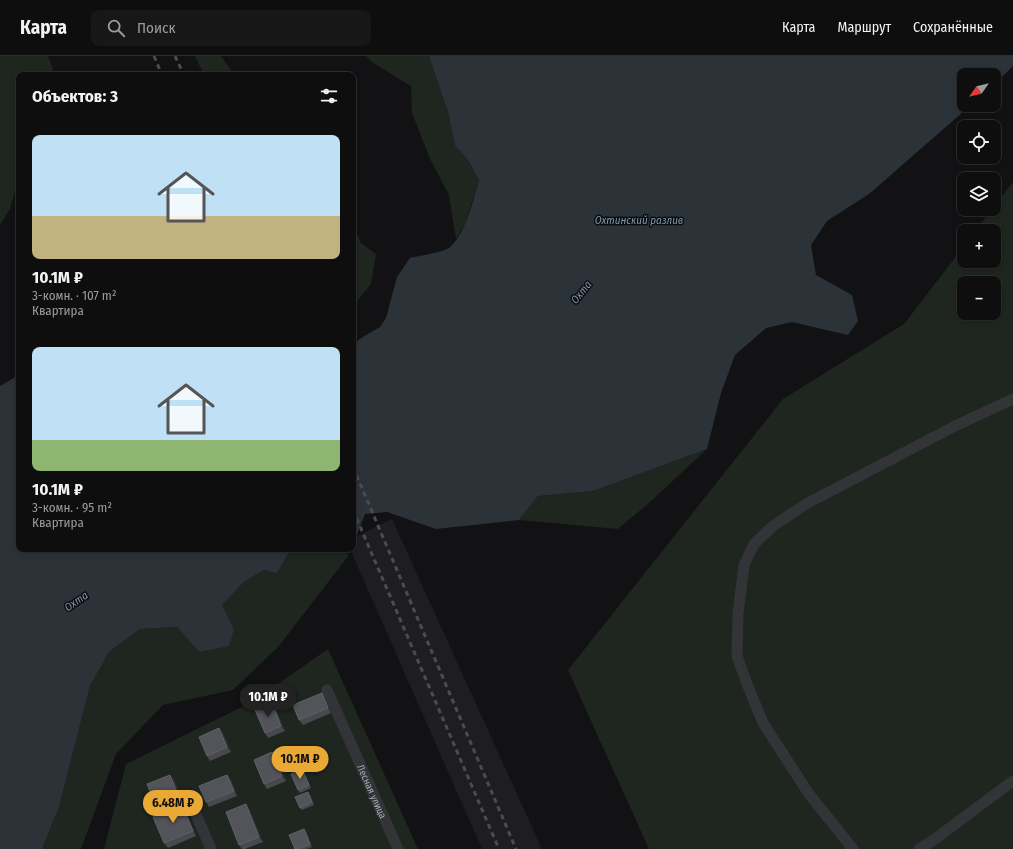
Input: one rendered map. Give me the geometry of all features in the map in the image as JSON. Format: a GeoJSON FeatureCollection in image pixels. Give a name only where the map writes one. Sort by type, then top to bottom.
{"type":"FeatureCollection","features":[{"type":"Feature","properties":{"kind":"lane"},"geometry":{"type":"LineString","coordinates":[[853,849],[809,794],[762,723],[737,656],[738,613],[744,565],[754,544],[773,526],[806,504],[954,426],[1013,399]]}},
{"type":"Feature","properties":{"kind":"lane","name":"Лесная улица"},"geometry":{"type":"LineString","coordinates":[[327,690],[398,849]]}},
{"type":"Feature","properties":{"kind":"lane"},"geometry":{"type":"LineString","coordinates":[[919,849],[935,839],[1013,781]]}},
{"type":"Feature","properties":{"kind":"lane"},"geometry":{"type":"LineString","coordinates":[[191,803],[211,849]]}},
{"type":"Feature","properties":{"kind":"shaded area"},"geometry":{"type":"Polygon","coordinates":[[[0,56],[48,56],[54,72],[16,72],[16,188],[10,209],[0,225],[0,56]]]}},
{"type":"Feature","properties":{"kind":"shaded area"},"geometry":{"type":"Polygon","coordinates":[[[195,56],[221,56],[232,72],[203,72],[195,56]]]}},
{"type":"Feature","properties":{"kind":"shaded area"},"geometry":{"type":"Polygon","coordinates":[[[366,56],[429,56],[448,112],[455,146],[468,160],[479,180],[465,224],[456,239],[449,195],[430,159],[412,113],[411,86],[373,63],[366,56]]]}},
{"type":"Feature","properties":{"kind":"shaded area"},"geometry":{"type":"Polygon","coordinates":[[[1013,182],[1013,849],[649,849],[568,670],[783,399],[904,324],[957,255],[957,268],[1001,268],[1001,224],[980,224],[987,216],[1001,216],[1001,198],[1013,182]]]}},
{"type":"Feature","properties":{"kind":"shaded area"},"geometry":{"type":"Polygon","coordinates":[[[356,230],[361,243],[376,254],[371,284],[356,302],[356,230]]]}},
{"type":"Feature","properties":{"kind":"shaded area"},"geometry":{"type":"Polygon","coordinates":[[[707,449],[649,503],[618,529],[519,520],[538,496],[593,491],[707,449]]]}},
{"type":"Feature","properties":{"kind":"shaded area"},"geometry":{"type":"Polygon","coordinates":[[[392,519],[542,849],[482,849],[351,552],[356,552],[356,537],[392,519]]]}},
{"type":"Feature","properties":{"kind":"shaded area"},"geometry":{"type":"Polygon","coordinates":[[[289,552],[344,552],[349,555],[279,646],[233,690],[163,705],[116,754],[81,849],[42,849],[59,807],[90,686],[109,652],[140,629],[177,627],[199,652],[234,629],[222,605],[245,581],[264,570],[277,572],[289,552]]]}},
{"type":"Feature","properties":{"kind":"shaded area"},"geometry":{"type":"Polygon","coordinates":[[[328,649],[418,849],[104,849],[126,764],[252,702],[328,649]]]}},
{"type":"Feature","properties":{"kind":"water","name":"Охтинский разлив"},"geometry":{"type":"Polygon","coordinates":[[[429,56],[1013,56],[1013,66],[1001,78],[1001,68],[957,68],[957,112],[963,112],[869,194],[827,221],[811,245],[816,275],[852,295],[858,321],[848,335],[792,322],[766,328],[735,355],[721,393],[707,449],[593,491],[538,496],[519,520],[436,529],[387,512],[365,514],[356,537],[356,346],[358,340],[380,327],[386,318],[397,277],[410,258],[449,248],[455,242],[464,226],[479,180],[468,160],[455,146],[448,112],[429,56]]]}},
{"type":"Feature","properties":{"kind":"water","name":"Охта"},"geometry":{"type":"Polygon","coordinates":[[[16,377],[16,552],[289,552],[277,573],[264,570],[245,581],[222,605],[234,629],[229,646],[199,652],[177,627],[140,629],[109,652],[90,686],[59,807],[42,849],[0,849],[0,386],[16,377]]]}},
{"type":"Feature","properties":{"kind":"building"},"geometry":{"type":"Polygon","coordinates":[[[322,693],[328,708],[299,720],[293,705],[322,693]]]}},
{"type":"Feature","properties":{"kind":"building"},"geometry":{"type":"Polygon","coordinates":[[[272,703],[281,726],[265,733],[255,710],[272,703]]]}},
{"type":"Feature","properties":{"kind":"building"},"geometry":{"type":"Polygon","coordinates":[[[219,728],[227,747],[207,756],[199,737],[219,728]]]}},
{"type":"Feature","properties":{"kind":"building"},"geometry":{"type":"Polygon","coordinates":[[[272,752],[282,776],[264,784],[254,760],[272,752]]]}},
{"type":"Feature","properties":{"kind":"building"},"geometry":{"type":"Polygon","coordinates":[[[302,769],[309,785],[298,790],[291,774],[302,769]]]}},
{"type":"Feature","properties":{"kind":"building"},"geometry":{"type":"Polygon","coordinates":[[[170,775],[178,795],[155,804],[147,784],[170,775]]]}},
{"type":"Feature","properties":{"kind":"building"},"geometry":{"type":"Polygon","coordinates":[[[227,775],[234,791],[206,802],[199,786],[227,775]]]}},
{"type":"Feature","properties":{"kind":"building"},"geometry":{"type":"Polygon","coordinates":[[[308,792],[312,802],[300,808],[295,797],[308,792]]]}},
{"type":"Feature","properties":{"kind":"building"},"geometry":{"type":"Polygon","coordinates":[[[246,804],[259,837],[239,845],[226,812],[246,804]]]}},
{"type":"Feature","properties":{"kind":"building"},"geometry":{"type":"Polygon","coordinates":[[[182,805],[193,831],[164,843],[153,817],[182,805]]]}},
{"type":"Feature","properties":{"kind":"building"},"geometry":{"type":"Polygon","coordinates":[[[304,829],[310,844],[295,849],[289,835],[304,829]]]}},
{"type":"Feature","properties":{"kind":"railway"},"geometry":{"type":"LineString","coordinates":[[154,56],[161,72]]}},
{"type":"Feature","properties":{"kind":"railway"},"geometry":{"type":"LineString","coordinates":[[175,56],[183,72]]}},
{"type":"Feature","properties":{"kind":"railway"},"geometry":{"type":"LineString","coordinates":[[356,474],[516,849]]}},
{"type":"Feature","properties":{"kind":"railway"},"geometry":{"type":"LineString","coordinates":[[356,517],[499,849]]}}]}
